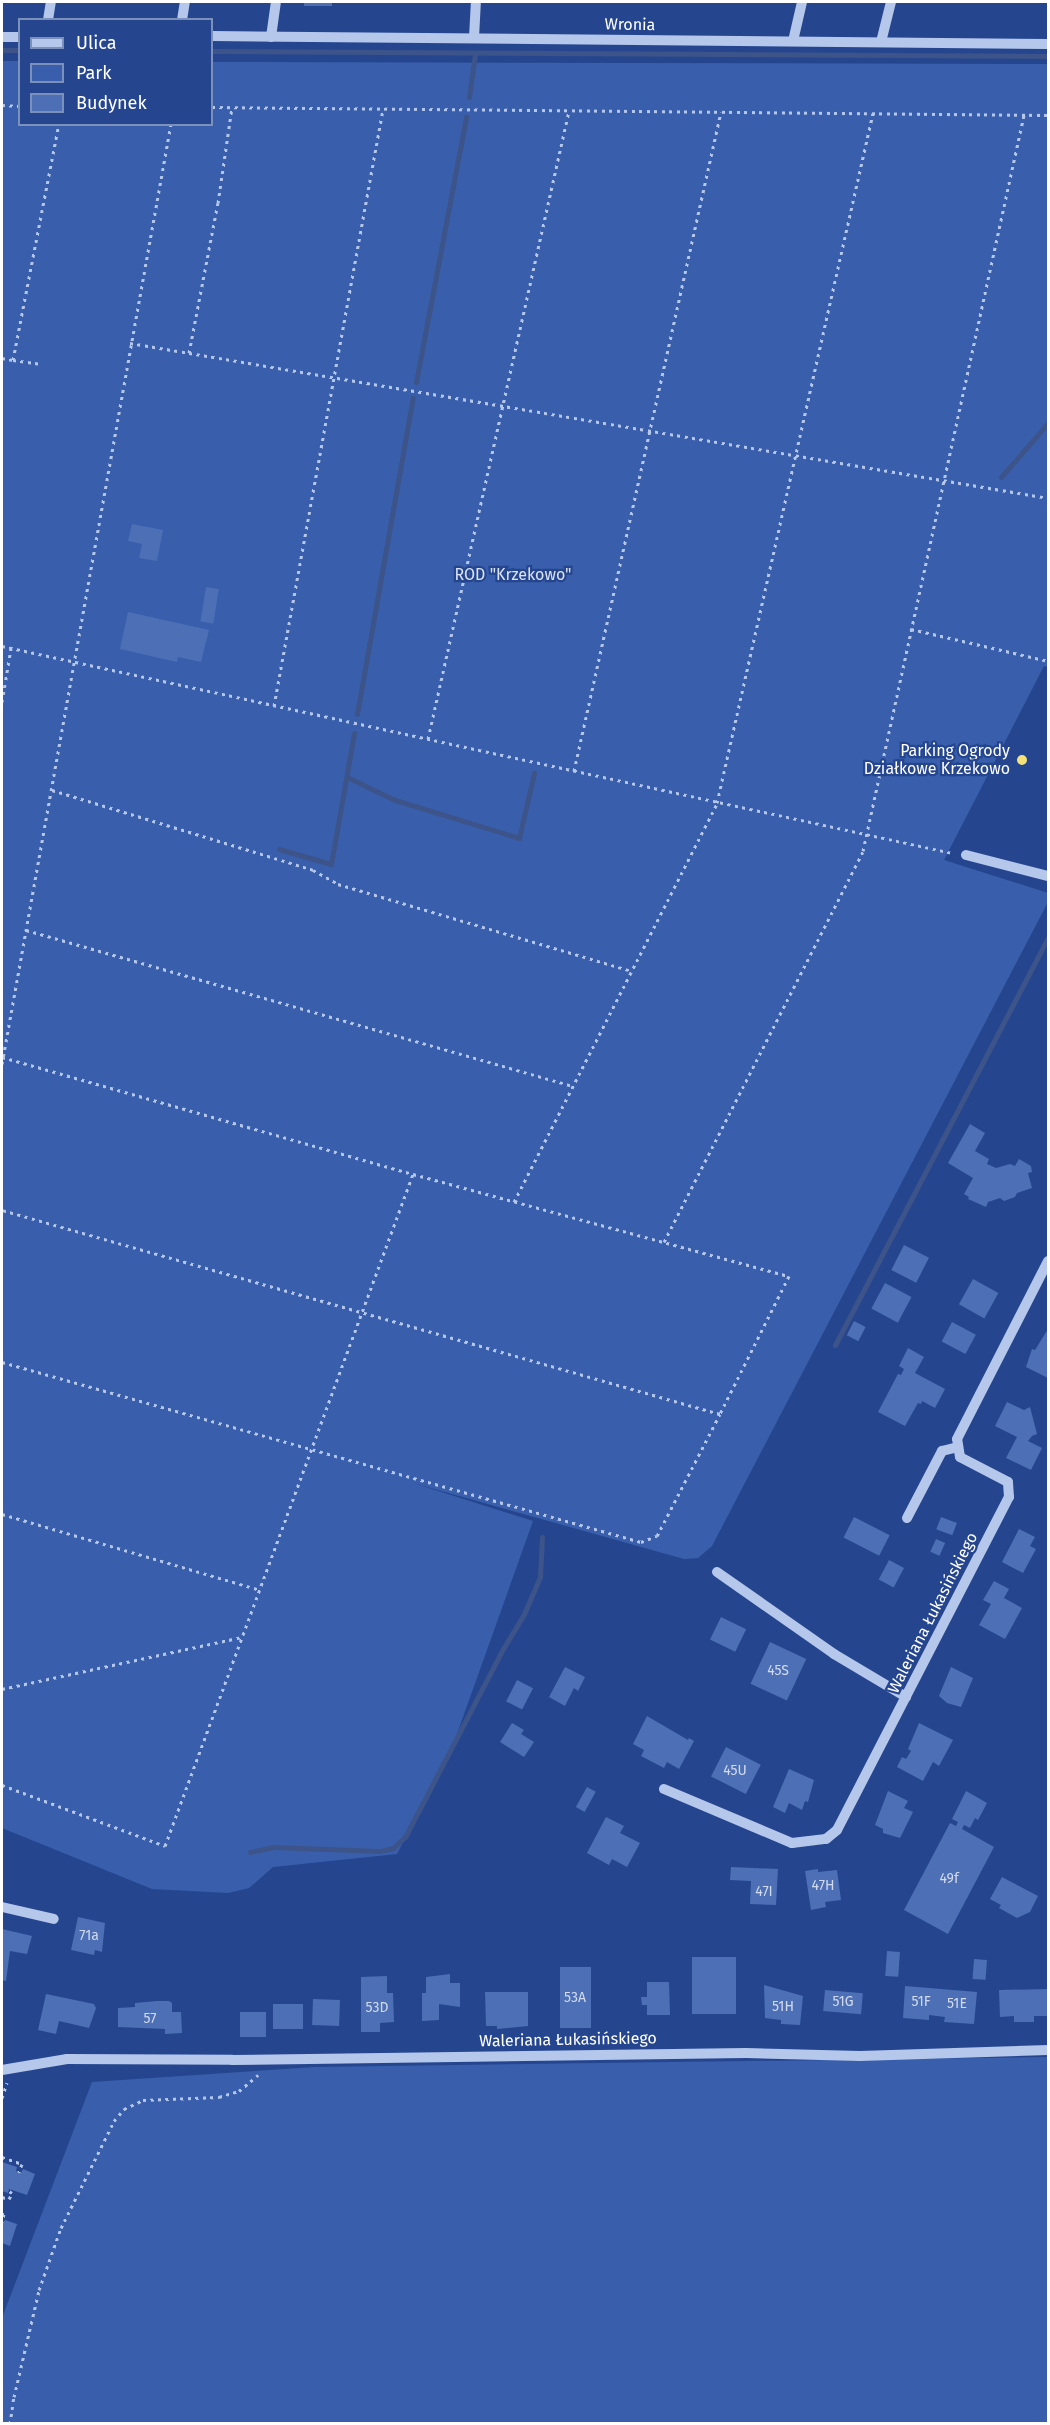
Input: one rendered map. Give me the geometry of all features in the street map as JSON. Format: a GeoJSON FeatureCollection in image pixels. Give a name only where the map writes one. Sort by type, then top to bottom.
{"type":"FeatureCollection","features":[{"type":"Feature","properties":{"kind":"street"},"geometry":{"type":"LineString","coordinates":[[48,18],[51,2]]}},
{"type":"Feature","properties":{"kind":"street"},"geometry":{"type":"LineString","coordinates":[[182,18],[185,2]]}},
{"type":"Feature","properties":{"kind":"street"},"geometry":{"type":"LineString","coordinates":[[271,37],[276,2]]}},
{"type":"Feature","properties":{"kind":"street"},"geometry":{"type":"LineString","coordinates":[[474,38],[476,2]]}},
{"type":"Feature","properties":{"kind":"street"},"geometry":{"type":"LineString","coordinates":[[793,41],[802,2]]}},
{"type":"Feature","properties":{"kind":"street"},"geometry":{"type":"LineString","coordinates":[[881,42],[891,2]]}},
{"type":"Feature","properties":{"kind":"street","name":"Wronia"},"geometry":{"type":"LineString","coordinates":[[213,36],[881,42],[1048,40]]}},
{"type":"Feature","properties":{"kind":"street"},"geometry":{"type":"LineString","coordinates":[[2,37],[18,37]]}},
{"type":"Feature","properties":{"kind":"street"},"geometry":{"type":"LineString","coordinates":[[966,855],[1048,876]]}},
{"type":"Feature","properties":{"kind":"street"},"geometry":{"type":"LineString","coordinates":[[907,1518],[942,1451],[958,1447],[957,1439],[1048,1261]]}},
{"type":"Feature","properties":{"kind":"street","name":"Waleriana Łukasińskiego"},"geometry":{"type":"LineString","coordinates":[[664,1789],[792,1843],[826,1839],[837,1830],[1009,1497],[1008,1482],[960,1457],[958,1447]]}},
{"type":"Feature","properties":{"kind":"street"},"geometry":{"type":"LineString","coordinates":[[717,1572],[834,1654],[906,1697]]}},
{"type":"Feature","properties":{"kind":"street"},"geometry":{"type":"LineString","coordinates":[[2,1907],[54,1918]]}},
{"type":"Feature","properties":{"kind":"street","name":"Waleriana Łukasińskiego"},"geometry":{"type":"LineString","coordinates":[[2,2070],[67,2059],[746,2053],[860,2056],[1048,2050]]}},
{"type":"Feature","properties":{"kind":"path"},"geometry":{"type":"LineString","coordinates":[[2,105],[18,106]]}},
{"type":"Feature","properties":{"kind":"path"},"geometry":{"type":"LineString","coordinates":[[213,107],[1048,115]]}},
{"type":"Feature","properties":{"kind":"path"},"geometry":{"type":"LineString","coordinates":[[189,353],[218,203],[232,107]]}},
{"type":"Feature","properties":{"kind":"path"},"geometry":{"type":"LineString","coordinates":[[274,706],[383,109]]}},
{"type":"Feature","properties":{"kind":"path"},"geometry":{"type":"LineString","coordinates":[[428,739],[569,111]]}},
{"type":"Feature","properties":{"kind":"path"},"geometry":{"type":"LineString","coordinates":[[574,771],[720,112]]}},
{"type":"Feature","properties":{"kind":"path"},"geometry":{"type":"LineString","coordinates":[[514,1202],[717,803],[873,113]]}},
{"type":"Feature","properties":{"kind":"path"},"geometry":{"type":"LineString","coordinates":[[664,1243],[863,851],[1024,115]]}},
{"type":"Feature","properties":{"kind":"path"},"geometry":{"type":"LineString","coordinates":[[14,360],[59,126]]}},
{"type":"Feature","properties":{"kind":"path"},"geometry":{"type":"LineString","coordinates":[[2,1064],[171,126]]}},
{"type":"Feature","properties":{"kind":"path"},"geometry":{"type":"LineString","coordinates":[[130,343],[1048,498]]}},
{"type":"Feature","properties":{"kind":"path"},"geometry":{"type":"LineString","coordinates":[[2,358],[42,364]]}},
{"type":"Feature","properties":{"kind":"path"},"geometry":{"type":"LineString","coordinates":[[911,629],[1048,661]]}},
{"type":"Feature","properties":{"kind":"path"},"geometry":{"type":"LineString","coordinates":[[2,646],[866,836],[966,855]]}},
{"type":"Feature","properties":{"kind":"path"},"geometry":{"type":"LineString","coordinates":[[2,702],[11,648]]}},
{"type":"Feature","properties":{"kind":"path"},"geometry":{"type":"LineString","coordinates":[[52,790],[313,870],[338,884],[631,971]]}},
{"type":"Feature","properties":{"kind":"path"},"geometry":{"type":"LineString","coordinates":[[26,930],[573,1086]]}},
{"type":"Feature","properties":{"kind":"path"},"geometry":{"type":"LineString","coordinates":[[2,1057],[413,1174],[789,1276],[657,1536],[641,1542],[2,1362]]}},
{"type":"Feature","properties":{"kind":"path"},"geometry":{"type":"LineString","coordinates":[[2,1785],[165,1846],[413,1174]]}},
{"type":"Feature","properties":{"kind":"path"},"geometry":{"type":"LineString","coordinates":[[2,1210],[720,1414]]}},
{"type":"Feature","properties":{"kind":"path"},"geometry":{"type":"LineString","coordinates":[[2,1514],[260,1590]]}},
{"type":"Feature","properties":{"kind":"path"},"geometry":{"type":"LineString","coordinates":[[2,1689],[243,1637]]}},
{"type":"Feature","properties":{"kind":"path"},"geometry":{"type":"LineString","coordinates":[[10,2424],[14,2397],[39,2290],[62,2228],[114,2121],[124,2109],[143,2100],[199,2099],[219,2097],[239,2091],[255,2080],[264,2059]]}},
{"type":"Feature","properties":{"kind":"path"},"geometry":{"type":"LineString","coordinates":[[2,2157],[22,2164],[19,2172]]}},
{"type":"Feature","properties":{"kind":"path"},"geometry":{"type":"LineString","coordinates":[[2,2197],[9,2199],[12,2193],[9,2191]]}},
{"type":"Feature","properties":{"kind":"path"},"geometry":{"type":"LineString","coordinates":[[2,2214],[4,2214],[2,2222]]}},
{"type":"Feature","properties":{"kind":"green space","name":"ROD \"Krzekowo\""},"geometry":{"type":"Polygon","coordinates":[[[2,61],[18,61],[18,126],[213,126],[213,62],[1048,64],[1048,667],[1044,666],[944,860],[1048,893],[1048,902],[712,1546],[698,1558],[684,1559],[413,1483],[533,1521],[453,1745],[397,1854],[273,1867],[249,1888],[228,1893],[152,1889],[2,1828],[2,61]]]}},
{"type":"Feature","properties":{"kind":"green space"},"geometry":{"type":"Polygon","coordinates":[[[1048,2057],[1048,2423],[2,2423],[2,2318],[92,2082],[315,2067],[1048,2057]]]}},
{"type":"Feature","properties":{"kind":"building"},"geometry":{"type":"Polygon","coordinates":[[[304,2],[332,2],[332,6],[304,6],[304,2]]]}},
{"type":"Feature","properties":{"kind":"building"},"geometry":{"type":"Polygon","coordinates":[[[132,524],[163,530],[157,561],[139,558],[142,544],[128,541],[132,524]]]}},
{"type":"Feature","properties":{"kind":"building"},"geometry":{"type":"Polygon","coordinates":[[[206,587],[219,589],[213,624],[201,622],[206,587]]]}},
{"type":"Feature","properties":{"kind":"building"},"geometry":{"type":"Polygon","coordinates":[[[128,612],[209,630],[201,662],[178,657],[177,662],[120,649],[128,612]]]}},
{"type":"Feature","properties":{"kind":"building"},"geometry":{"type":"Polygon","coordinates":[[[970,1124],[985,1133],[975,1151],[989,1159],[987,1164],[996,1168],[1010,1164],[1015,1166],[1019,1159],[1031,1166],[1032,1172],[1028,1173],[1032,1188],[1004,1201],[1000,1198],[988,1202],[986,1207],[968,1199],[969,1197],[964,1194],[973,1178],[948,1163],[970,1124]]]}},
{"type":"Feature","properties":{"kind":"building"},"geometry":{"type":"Polygon","coordinates":[[[904,1245],[929,1258],[916,1283],[891,1270],[904,1245]]]}},
{"type":"Feature","properties":{"kind":"building"},"geometry":{"type":"Polygon","coordinates":[[[973,1279],[998,1293],[984,1318],[959,1304],[973,1279]]]}},
{"type":"Feature","properties":{"kind":"building"},"geometry":{"type":"Polygon","coordinates":[[[885,1283],[911,1297],[898,1323],[871,1309],[885,1283]]]}},
{"type":"Feature","properties":{"kind":"building"},"geometry":{"type":"Polygon","coordinates":[[[854,1321],[866,1327],[858,1341],[847,1335],[854,1321]]]}},
{"type":"Feature","properties":{"kind":"building"},"geometry":{"type":"Polygon","coordinates":[[[952,1322],[976,1335],[966,1354],[942,1341],[952,1322]]]}},
{"type":"Feature","properties":{"kind":"building"},"geometry":{"type":"Polygon","coordinates":[[[1048,1329],[1048,1378],[1026,1367],[1032,1349],[1035,1350],[1048,1329]]]}},
{"type":"Feature","properties":{"kind":"building"},"geometry":{"type":"Polygon","coordinates":[[[908,1348],[924,1357],[915,1373],[945,1389],[935,1408],[922,1401],[921,1404],[918,1403],[905,1426],[878,1412],[898,1374],[901,1375],[904,1369],[899,1366],[908,1348]]]}},
{"type":"Feature","properties":{"kind":"building"},"geometry":{"type":"Polygon","coordinates":[[[1007,1402],[1024,1410],[1030,1407],[1037,1434],[1028,1441],[1042,1448],[1031,1470],[1006,1458],[1017,1437],[995,1426],[1007,1402]]]}},
{"type":"Feature","properties":{"kind":"building"},"geometry":{"type":"Polygon","coordinates":[[[854,1517],[890,1535],[879,1556],[844,1537],[854,1517]]]}},
{"type":"Feature","properties":{"kind":"building"},"geometry":{"type":"Polygon","coordinates":[[[941,1517],[957,1523],[952,1535],[936,1529],[941,1517]]]}},
{"type":"Feature","properties":{"kind":"building"},"geometry":{"type":"Polygon","coordinates":[[[1019,1529],[1035,1537],[1030,1546],[1036,1549],[1023,1573],[1002,1562],[1019,1529]]]}},
{"type":"Feature","properties":{"kind":"building"},"geometry":{"type":"Polygon","coordinates":[[[936,1539],[945,1543],[939,1556],[930,1552],[936,1539]]]}},
{"type":"Feature","properties":{"kind":"building"},"geometry":{"type":"Polygon","coordinates":[[[889,1560],[904,1568],[894,1587],[879,1579],[889,1560]]]}},
{"type":"Feature","properties":{"kind":"building"},"geometry":{"type":"Polygon","coordinates":[[[994,1581],[1009,1589],[1004,1598],[1022,1608],[1005,1639],[979,1625],[991,1604],[983,1600],[994,1581]]]}},
{"type":"Feature","properties":{"kind":"building"},"geometry":{"type":"Polygon","coordinates":[[[721,1617],[746,1629],[735,1652],[710,1639],[721,1617]]]}},
{"type":"Feature","properties":{"kind":"building"},"geometry":{"type":"Polygon","coordinates":[[[770,1642],[806,1659],[787,1701],[751,1684],[770,1642]]]}},
{"type":"Feature","properties":{"kind":"building"},"geometry":{"type":"Polygon","coordinates":[[[565,1667],[585,1677],[578,1691],[574,1688],[565,1706],[549,1697],[565,1667]]]}},
{"type":"Feature","properties":{"kind":"building"},"geometry":{"type":"Polygon","coordinates":[[[951,1667],[973,1678],[961,1707],[947,1703],[939,1696],[951,1667]]]}},
{"type":"Feature","properties":{"kind":"building"},"geometry":{"type":"Polygon","coordinates":[[[517,1680],[533,1688],[522,1710],[506,1701],[517,1680]]]}},
{"type":"Feature","properties":{"kind":"building"},"geometry":{"type":"Polygon","coordinates":[[[647,1716],[688,1740],[689,1738],[694,1741],[679,1769],[667,1762],[664,1768],[641,1756],[644,1750],[633,1744],[647,1716]]]}},
{"type":"Feature","properties":{"kind":"building"},"geometry":{"type":"Polygon","coordinates":[[[512,1723],[524,1730],[521,1734],[534,1742],[524,1757],[500,1742],[512,1723]]]}},
{"type":"Feature","properties":{"kind":"building"},"geometry":{"type":"Polygon","coordinates":[[[919,1723],[953,1740],[939,1766],[933,1762],[923,1781],[897,1767],[902,1757],[906,1759],[911,1751],[908,1749],[919,1723]]]}},
{"type":"Feature","properties":{"kind":"building"},"geometry":{"type":"Polygon","coordinates":[[[726,1747],[761,1765],[746,1794],[711,1776],[726,1747]]]}},
{"type":"Feature","properties":{"kind":"building"},"geometry":{"type":"Polygon","coordinates":[[[789,1769],[814,1780],[808,1802],[805,1801],[802,1810],[789,1803],[785,1813],[773,1807],[789,1769]]]}},
{"type":"Feature","properties":{"kind":"building"},"geometry":{"type":"Polygon","coordinates":[[[587,1787],[596,1792],[585,1812],[576,1807],[587,1787]]]}},
{"type":"Feature","properties":{"kind":"building"},"geometry":{"type":"Polygon","coordinates":[[[888,1791],[908,1801],[904,1808],[913,1812],[900,1838],[883,1833],[883,1829],[875,1825],[888,1791]]]}},
{"type":"Feature","properties":{"kind":"building"},"geometry":{"type":"Polygon","coordinates":[[[966,1791],[987,1803],[978,1820],[975,1818],[970,1828],[964,1825],[962,1829],[994,1847],[948,1934],[904,1910],[950,1823],[956,1826],[958,1822],[952,1819],[966,1791]]]}},
{"type":"Feature","properties":{"kind":"building"},"geometry":{"type":"Polygon","coordinates":[[[606,1817],[624,1826],[620,1833],[640,1843],[627,1867],[612,1859],[609,1865],[587,1853],[606,1817]]]}},
{"type":"Feature","properties":{"kind":"building"},"geometry":{"type":"Polygon","coordinates":[[[731,1867],[778,1869],[776,1905],[750,1904],[751,1881],[730,1880],[731,1867]]]}},
{"type":"Feature","properties":{"kind":"building"},"geometry":{"type":"Polygon","coordinates":[[[818,1869],[818,1872],[837,1870],[841,1900],[825,1902],[826,1907],[811,1910],[805,1871],[818,1869]]]}},
{"type":"Feature","properties":{"kind":"building"},"geometry":{"type":"Polygon","coordinates":[[[1002,1877],[1038,1896],[1030,1912],[1017,1918],[999,1908],[1001,1905],[990,1899],[1002,1877]]]}},
{"type":"Feature","properties":{"kind":"building"},"geometry":{"type":"Polygon","coordinates":[[[78,1917],[105,1923],[102,1952],[95,1950],[94,1955],[71,1950],[78,1917]]]}},
{"type":"Feature","properties":{"kind":"building"},"geometry":{"type":"Polygon","coordinates":[[[2,1929],[32,1936],[27,1954],[10,1951],[6,1981],[2,1980],[2,1929]]]}},
{"type":"Feature","properties":{"kind":"building"},"geometry":{"type":"Polygon","coordinates":[[[887,1951],[900,1952],[898,1977],[885,1976],[887,1951]]]}},
{"type":"Feature","properties":{"kind":"building"},"geometry":{"type":"Polygon","coordinates":[[[692,1957],[736,1957],[736,2014],[692,2014],[692,1957]]]}},
{"type":"Feature","properties":{"kind":"building"},"geometry":{"type":"Polygon","coordinates":[[[974,1959],[987,1960],[986,1980],[973,1979],[974,1959]]]}},
{"type":"Feature","properties":{"kind":"building"},"geometry":{"type":"Polygon","coordinates":[[[560,1967],[591,1967],[591,2028],[560,2028],[560,1967]]]}},
{"type":"Feature","properties":{"kind":"building"},"geometry":{"type":"Polygon","coordinates":[[[450,1974],[450,1983],[460,1983],[460,2007],[439,2004],[439,2020],[422,2021],[422,1993],[426,1993],[426,1977],[450,1974]]]}},
{"type":"Feature","properties":{"kind":"building"},"geometry":{"type":"Polygon","coordinates":[[[387,1976],[387,1993],[393,1993],[394,2022],[380,2023],[380,2032],[361,2032],[361,1977],[387,1976]]]}},
{"type":"Feature","properties":{"kind":"building"},"geometry":{"type":"Polygon","coordinates":[[[647,1982],[669,1982],[670,2015],[647,2015],[647,2005],[642,2005],[641,1997],[647,1997],[647,1982]]]}},
{"type":"Feature","properties":{"kind":"building"},"geometry":{"type":"Polygon","coordinates":[[[764,1985],[803,1996],[800,2025],[781,2024],[781,2020],[765,2018],[764,1985]]]}},
{"type":"Feature","properties":{"kind":"building"},"geometry":{"type":"Polygon","coordinates":[[[905,1986],[977,1992],[974,2024],[944,2022],[945,2017],[929,2015],[929,2020],[903,2018],[905,1986]]]}},
{"type":"Feature","properties":{"kind":"building"},"geometry":{"type":"Polygon","coordinates":[[[1048,1989],[1048,2016],[1034,2016],[1034,2022],[1014,2022],[1014,2016],[1000,2017],[999,1990],[1048,1989]]]}},
{"type":"Feature","properties":{"kind":"building"},"geometry":{"type":"Polygon","coordinates":[[[825,1990],[863,1993],[861,2014],[823,2011],[825,1990]]]}},
{"type":"Feature","properties":{"kind":"building"},"geometry":{"type":"Polygon","coordinates":[[[485,1992],[528,1992],[528,2026],[497,2029],[497,2026],[486,2026],[485,1992]]]}},
{"type":"Feature","properties":{"kind":"building"},"geometry":{"type":"Polygon","coordinates":[[[46,1994],[94,2004],[96,2008],[89,2028],[59,2021],[56,2034],[38,2030],[46,1994]]]}},
{"type":"Feature","properties":{"kind":"building"},"geometry":{"type":"Polygon","coordinates":[[[313,1999],[340,2000],[339,2026],[312,2025],[313,1999]]]}},
{"type":"Feature","properties":{"kind":"building"},"geometry":{"type":"Polygon","coordinates":[[[169,2001],[172,2003],[172,2012],[181,2012],[182,2033],[165,2034],[165,2029],[118,2027],[118,2008],[135,2007],[135,2003],[169,2001]]]}},
{"type":"Feature","properties":{"kind":"building"},"geometry":{"type":"Polygon","coordinates":[[[273,2004],[303,2004],[303,2029],[273,2029],[273,2004]]]}},
{"type":"Feature","properties":{"kind":"building"},"geometry":{"type":"Polygon","coordinates":[[[240,2012],[266,2012],[266,2037],[240,2037],[240,2012]]]}},
{"type":"Feature","properties":{"kind":"building"},"geometry":{"type":"Polygon","coordinates":[[[2,2162],[17,2167],[16,2171],[21,2173],[23,2169],[35,2174],[27,2195],[9,2189],[8,2193],[2,2191],[2,2162]]]}},
{"type":"Feature","properties":{"kind":"building"},"geometry":{"type":"Polygon","coordinates":[[[5,2220],[17,2224],[10,2246],[2,2243],[2,2224],[5,2220]]]}},
{"type":"Feature","properties":{"kind":"waterway"},"geometry":{"type":"LineString","coordinates":[[2,50],[18,50]]}},
{"type":"Feature","properties":{"kind":"waterway"},"geometry":{"type":"LineString","coordinates":[[213,51],[1048,56]]}},
{"type":"Feature","properties":{"kind":"waterway"},"geometry":{"type":"LineString","coordinates":[[469,97],[475,54]]}},
{"type":"Feature","properties":{"kind":"waterway"},"geometry":{"type":"LineString","coordinates":[[416,382],[466,117]]}},
{"type":"Feature","properties":{"kind":"waterway"},"geometry":{"type":"LineString","coordinates":[[357,714],[413,398]]}},
{"type":"Feature","properties":{"kind":"waterway"},"geometry":{"type":"LineString","coordinates":[[1001,477],[1048,423]]}},
{"type":"Feature","properties":{"kind":"waterway"},"geometry":{"type":"LineString","coordinates":[[279,849],[331,864],[354,733]]}},
{"type":"Feature","properties":{"kind":"waterway"},"geometry":{"type":"LineString","coordinates":[[347,777],[395,800],[519,838],[534,773]]}},
{"type":"Feature","properties":{"kind":"waterway"},"geometry":{"type":"LineString","coordinates":[[835,1345],[1048,937]]}},
{"type":"Feature","properties":{"kind":"waterway"},"geometry":{"type":"LineString","coordinates":[[250,1852],[273,1847],[380,1851],[393,1848],[405,1837],[503,1649],[524,1614],[540,1577],[542,1537]]}},
{"type":"Feature","properties":{"kind":"place","name":"Parking Ogrody Działkowe Krzekowo"},"geometry":{"type":"Point","coordinates":[1022,760]}}]}
